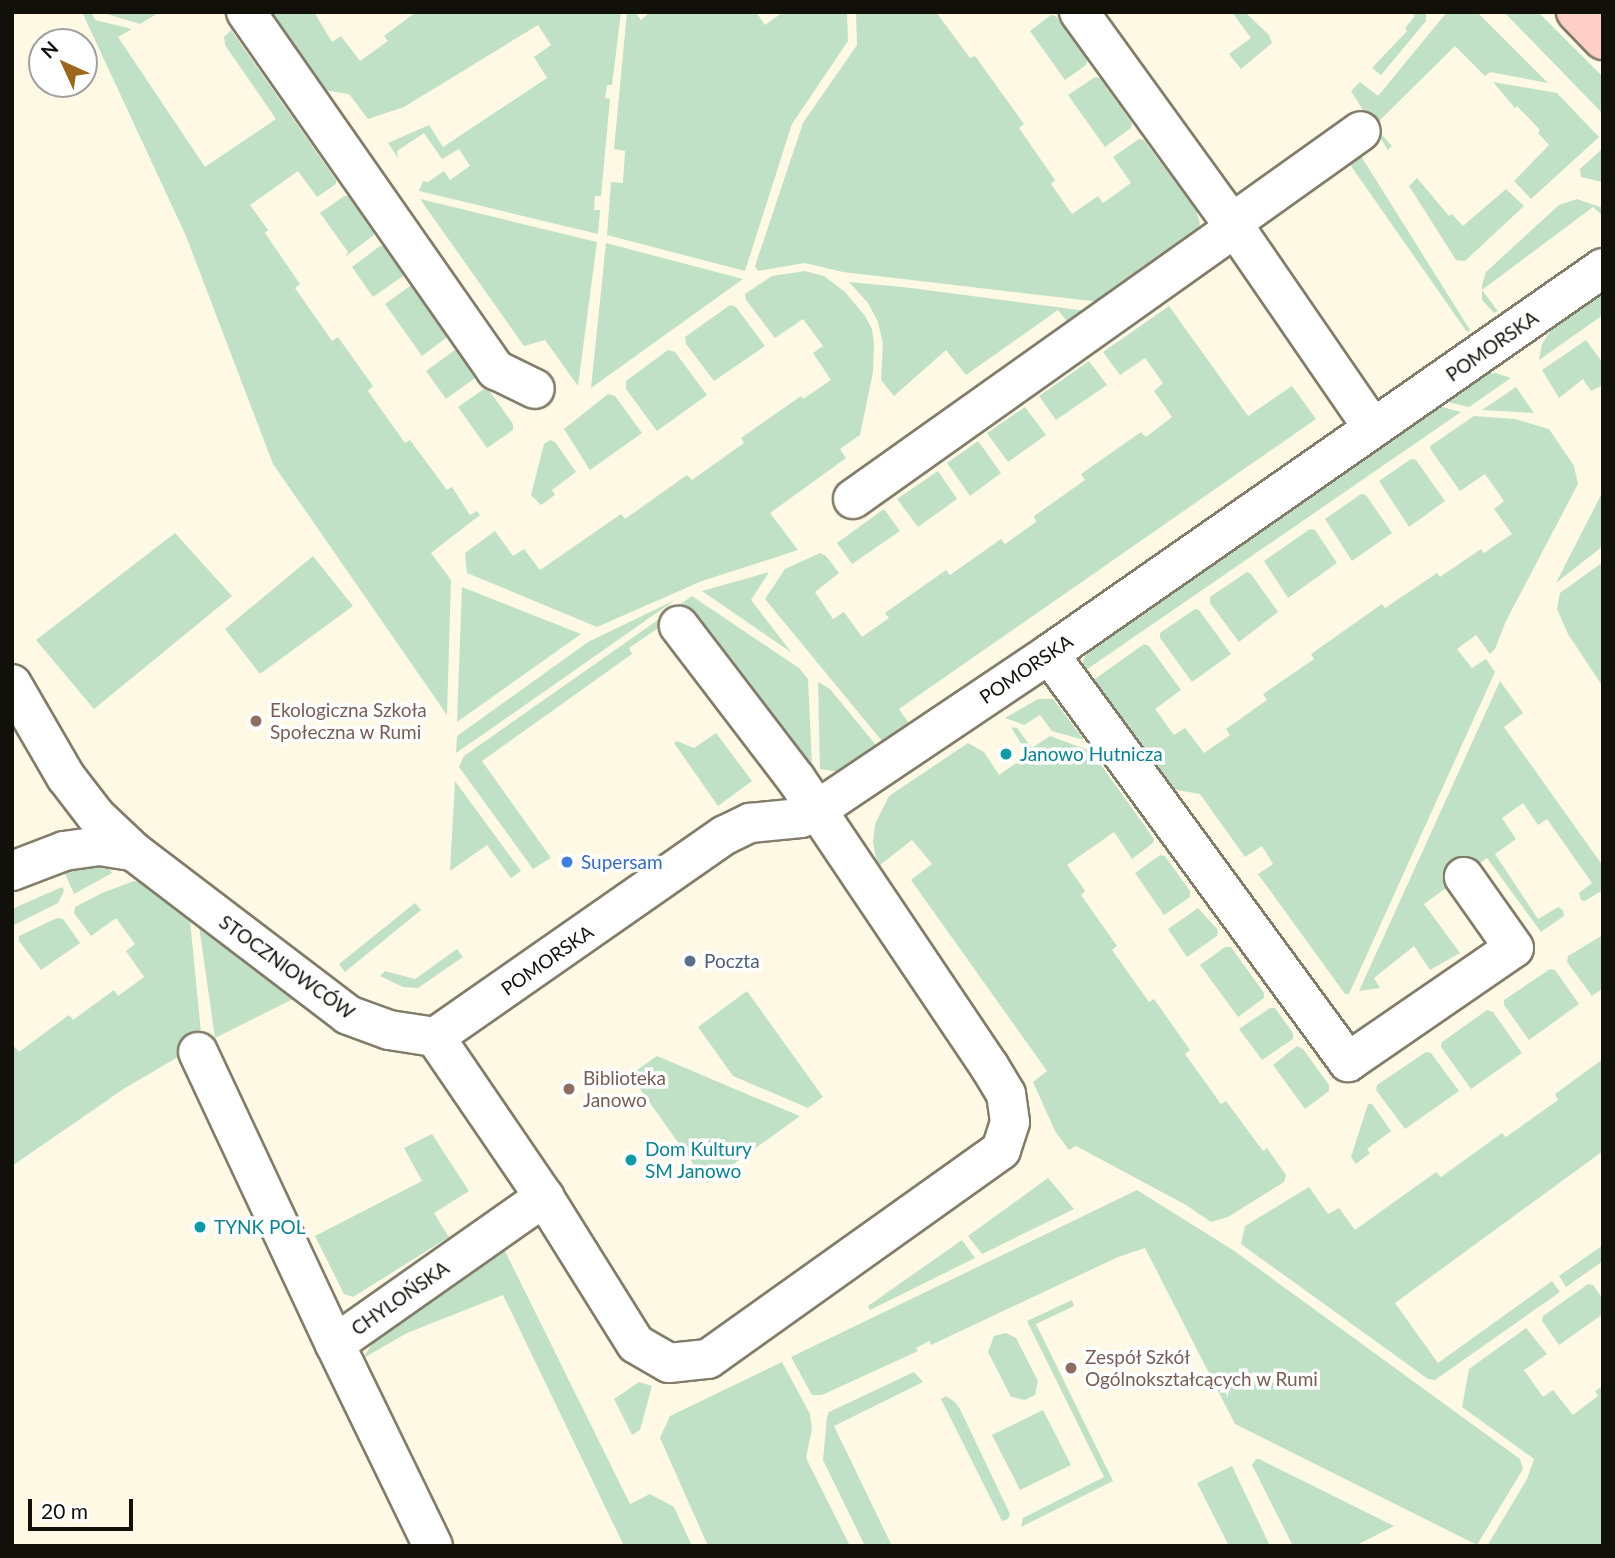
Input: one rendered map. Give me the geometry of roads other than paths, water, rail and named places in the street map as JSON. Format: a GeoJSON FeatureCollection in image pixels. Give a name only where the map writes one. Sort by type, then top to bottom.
{"type":"FeatureCollection","features":[{"type":"Feature","properties":{"kind":"main road"},"geometry":{"type":"LineString","coordinates":[[1576,12],[1603,40]]}},
{"type":"Feature","properties":{"kind":"street"},"geometry":{"type":"LineString","coordinates":[[246,12],[496,370],[535,389]]}},
{"type":"Feature","properties":{"kind":"street"},"geometry":{"type":"LineString","coordinates":[[1079,12],[1234,226],[1373,428]]}},
{"type":"Feature","properties":{"kind":"street"},"geometry":{"type":"LineString","coordinates":[[853,499],[1234,226],[1361,131]]}},
{"type":"Feature","properties":{"kind":"street","name":"POMORSKA"},"geometry":{"type":"LineString","coordinates":[[435,1037],[725,835],[750,823],[801,818],[817,810],[1049,654],[1603,268]]}},
{"type":"Feature","properties":{"kind":"street"},"geometry":{"type":"LineString","coordinates":[[435,1037],[544,1196],[636,1344],[668,1363],[708,1359],[1001,1150],[1010,1122],[1006,1094],[989,1066],[817,810],[679,626]]}},
{"type":"Feature","properties":{"kind":"street"},"geometry":{"type":"LineString","coordinates":[[1049,654],[1349,1062],[1514,948],[1464,877]]}},
{"type":"Feature","properties":{"kind":"street","name":"STOCZNIOWCÓW"},"geometry":{"type":"LineString","coordinates":[[12,684],[66,777],[96,816],[134,851],[348,1015],[389,1030],[435,1037]]}},
{"type":"Feature","properties":{"kind":"street"},"geometry":{"type":"LineString","coordinates":[[12,871],[64,850],[100,846],[134,851]]}},
{"type":"Feature","properties":{"kind":"street"},"geometry":{"type":"LineString","coordinates":[[198,1052],[335,1344]]}},
{"type":"Feature","properties":{"kind":"street","name":"CHYLOŃSKA"},"geometry":{"type":"LineString","coordinates":[[433,1546],[335,1344],[544,1196]]}},
{"type":"Feature","properties":{"kind":"place","name":"Ekologiczna Szkoła Społeczna w Rumi"},"geometry":{"type":"Point","coordinates":[256,721]}},
{"type":"Feature","properties":{"kind":"place","name":"Janowo Hutnicza"},"geometry":{"type":"Point","coordinates":[1006,754]}},
{"type":"Feature","properties":{"kind":"place","name":"Supersam"},"geometry":{"type":"Point","coordinates":[567,862]}},
{"type":"Feature","properties":{"kind":"place","name":"Poczta"},"geometry":{"type":"Point","coordinates":[690,961]}},
{"type":"Feature","properties":{"kind":"place","name":"Biblioteka Janowo"},"geometry":{"type":"Point","coordinates":[569,1089]}},
{"type":"Feature","properties":{"kind":"place","name":"Dom Kultury SM Janowo"},"geometry":{"type":"Point","coordinates":[631,1160]}},
{"type":"Feature","properties":{"kind":"place","name":"TYNK POL"},"geometry":{"type":"Point","coordinates":[200,1227]}},
{"type":"Feature","properties":{"kind":"place","name":"Zespół Szkół Ogólnokształcących w Rumi"},"geometry":{"type":"Point","coordinates":[1071,1368]}}]}
